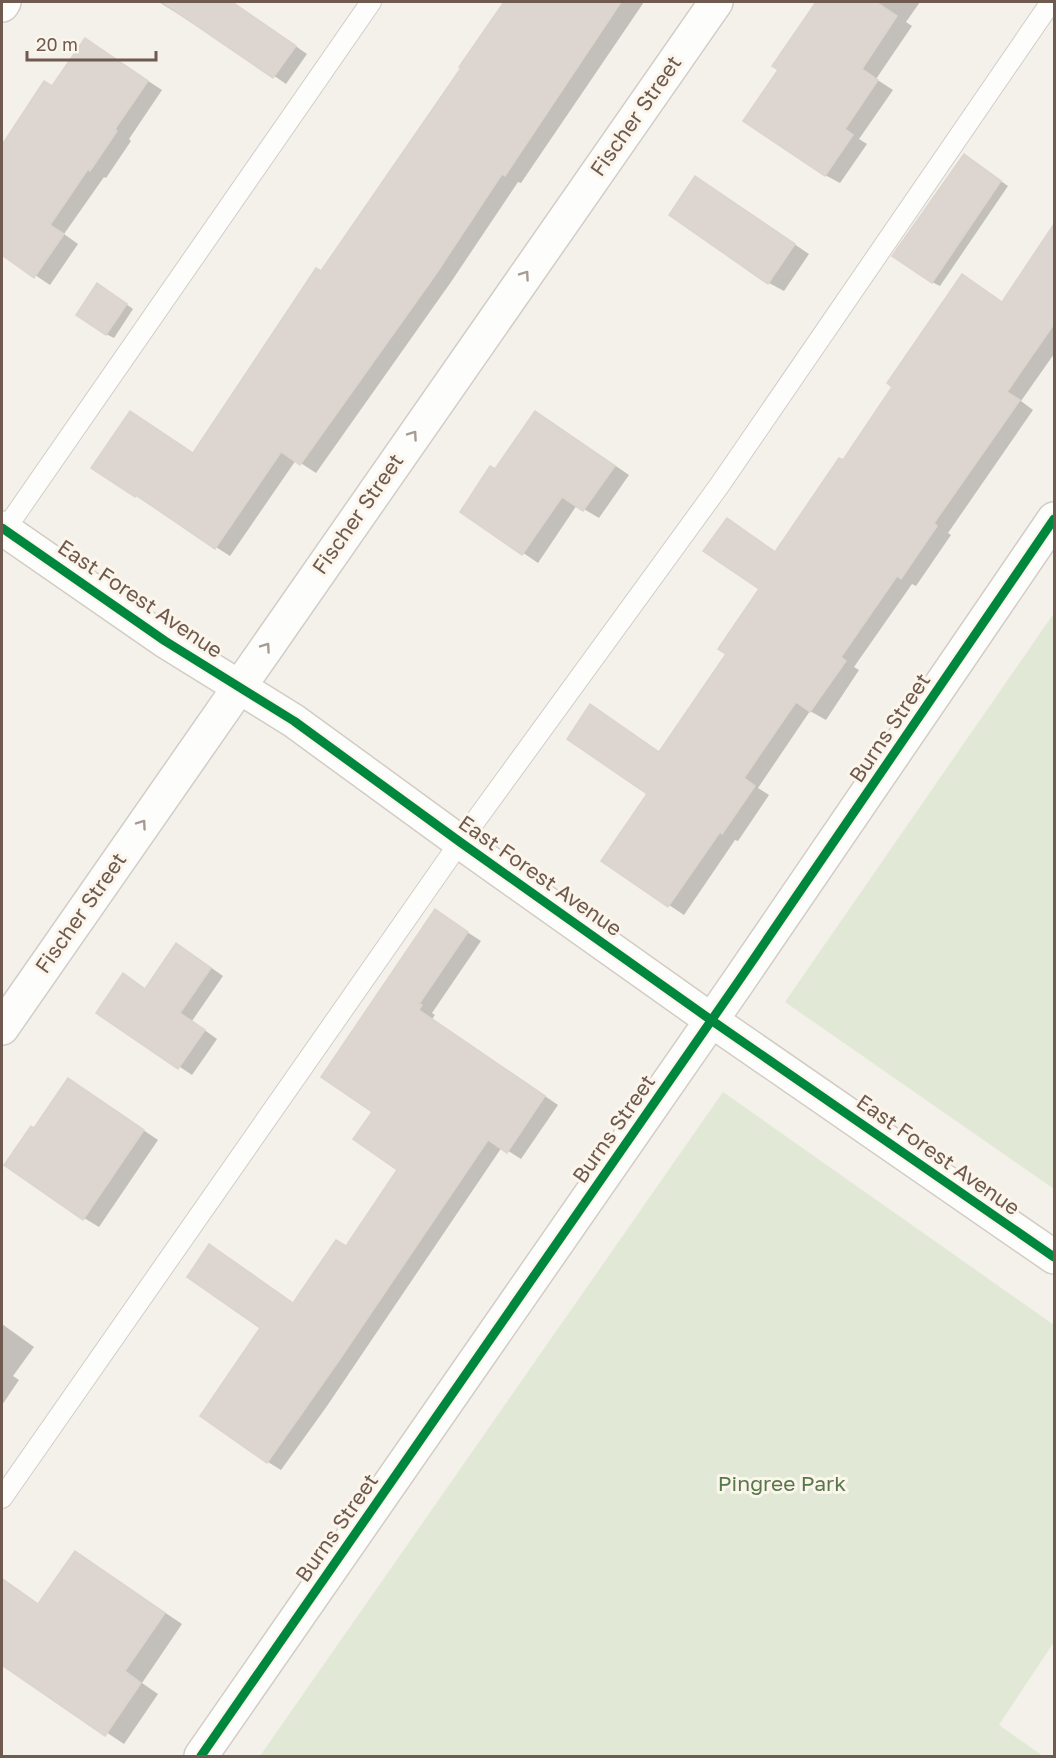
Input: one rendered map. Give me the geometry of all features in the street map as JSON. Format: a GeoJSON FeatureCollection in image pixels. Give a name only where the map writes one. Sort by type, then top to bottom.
{"type":"FeatureCollection","features":[{"type":"Feature","properties":{"kind":"street","name":"Fischer Street"},"geometry":{"type":"LineString","coordinates":[[2,1028],[716,2]]}},
{"type":"Feature","properties":{"kind":"street","name":"Burns Street"},"geometry":{"type":"LineString","coordinates":[[201,1756],[711,1020],[1054,519]]}},
{"type":"Feature","properties":{"kind":"street","name":"East Forest Avenue"},"geometry":{"type":"LineString","coordinates":[[2,530],[165,641],[294,721],[711,1020],[1054,1257]]}},
{"type":"Feature","properties":{"kind":"lane"},"geometry":{"type":"LineString","coordinates":[[2,530],[371,2]]}},
{"type":"Feature","properties":{"kind":"lane"},"geometry":{"type":"LineString","coordinates":[[2,1498],[460,842],[719,486],[1051,2]]}},
{"type":"Feature","properties":{"kind":"green space"},"geometry":{"type":"Polygon","coordinates":[[[1054,613],[1054,1189],[785,1002],[1054,613]]]}},
{"type":"Feature","properties":{"kind":"green space","name":"Pingree Park"},"geometry":{"type":"Polygon","coordinates":[[[723,1092],[1054,1325],[1054,1642],[999,1725],[1043,1756],[260,1756],[723,1092]]]}},
{"type":"Feature","properties":{"kind":"building"},"geometry":{"type":"Polygon","coordinates":[[[162,2],[232,2],[296,46],[273,78],[162,2]]]}},
{"type":"Feature","properties":{"kind":"building"},"geometry":{"type":"Polygon","coordinates":[[[504,2],[621,2],[505,176],[502,174],[436,274],[300,465],[281,452],[215,549],[136,495],[135,497],[91,468],[130,411],[193,453],[316,268],[321,271],[504,2]]]}},
{"type":"Feature","properties":{"kind":"building"},"geometry":{"type":"Polygon","coordinates":[[[816,2],[876,2],[897,16],[862,69],[878,80],[845,129],[853,135],[825,176],[743,121],[778,70],[772,66],[816,2]]]}},
{"type":"Feature","properties":{"kind":"building"},"geometry":{"type":"Polygon","coordinates":[[[85,38],[148,81],[90,171],[88,169],[50,225],[64,234],[34,278],[2,255],[2,145],[44,81],[52,86],[85,38]]]}},
{"type":"Feature","properties":{"kind":"building"},"geometry":{"type":"Polygon","coordinates":[[[964,154],[1001,181],[932,283],[892,256],[964,154]]]}},
{"type":"Feature","properties":{"kind":"building"},"geometry":{"type":"Polygon","coordinates":[[[695,176],[795,244],[768,284],[669,215],[695,176]]]}},
{"type":"Feature","properties":{"kind":"building"},"geometry":{"type":"Polygon","coordinates":[[[1054,224],[1054,324],[1007,392],[1020,400],[934,523],[937,526],[901,579],[897,576],[841,657],[846,661],[810,712],[796,702],[744,778],[755,786],[668,907],[601,861],[647,794],[567,739],[590,704],[659,752],[726,654],[718,649],[759,589],[703,551],[727,518],[775,552],[839,458],[843,460],[892,387],[887,383],[962,274],[1002,302],[1054,224]]]}},
{"type":"Feature","properties":{"kind":"building"},"geometry":{"type":"Polygon","coordinates":[[[97,283],[127,304],[106,335],[76,315],[97,283]]]}},
{"type":"Feature","properties":{"kind":"building"},"geometry":{"type":"Polygon","coordinates":[[[535,411],[615,466],[583,511],[562,497],[522,555],[460,512],[490,466],[495,469],[535,411]]]}},
{"type":"Feature","properties":{"kind":"building"},"geometry":{"type":"Polygon","coordinates":[[[435,909],[468,932],[419,1004],[422,1005],[419,1010],[545,1096],[507,1153],[488,1140],[267,1463],[200,1416],[260,1328],[187,1277],[209,1244],[293,1303],[336,1240],[346,1246],[397,1170],[353,1139],[372,1112],[321,1077],[435,909]]]}},
{"type":"Feature","properties":{"kind":"building"},"geometry":{"type":"Polygon","coordinates":[[[176,943],[211,968],[180,1013],[205,1030],[178,1069],[96,1013],[123,973],[145,989],[176,943]]]}},
{"type":"Feature","properties":{"kind":"building"},"geometry":{"type":"Polygon","coordinates":[[[68,1078],[144,1130],[83,1220],[4,1165],[31,1126],[34,1128],[68,1078]]]}},
{"type":"Feature","properties":{"kind":"building"},"geometry":{"type":"Polygon","coordinates":[[[75,1551],[165,1613],[125,1671],[141,1683],[105,1736],[2,1665],[2,1579],[38,1604],[75,1551]]]}},
{"type":"Feature","properties":{"kind":"cycle path"},"geometry":{"type":"LineString","coordinates":[[201,1756],[738,982],[1054,519]]}},
{"type":"Feature","properties":{"kind":"cycle path"},"geometry":{"type":"LineString","coordinates":[[2,528],[165,641],[294,721],[711,1020],[1054,1257]]}}]}
